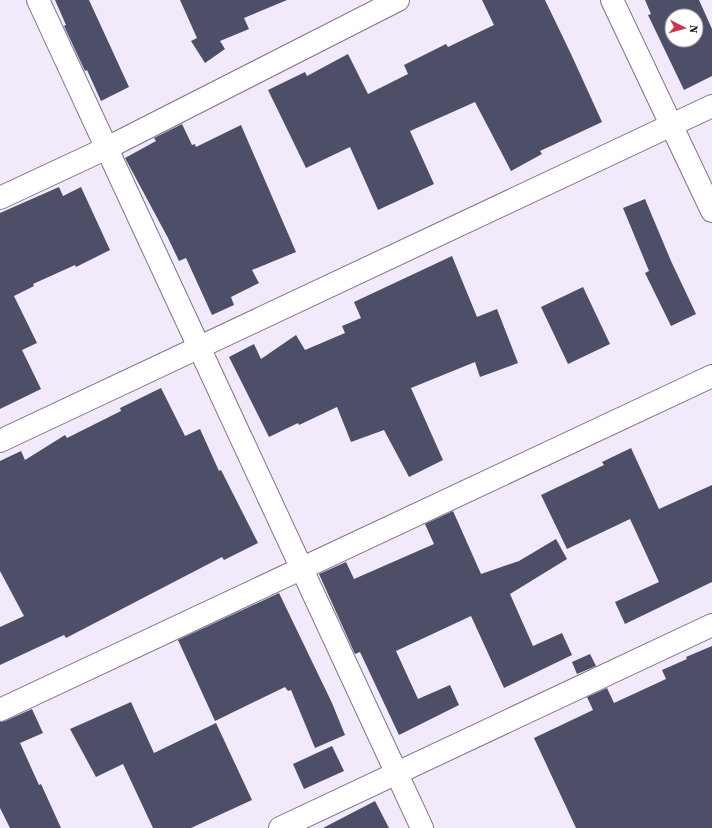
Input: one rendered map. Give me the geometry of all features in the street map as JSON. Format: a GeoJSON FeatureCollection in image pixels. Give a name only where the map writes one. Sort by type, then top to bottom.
{"type":"FeatureCollection","features":[{"type":"Feature","properties":{"kind":"street"},"geometry":{"type":"LineString","coordinates":[[38,0],[422,828]]}},
{"type":"Feature","properties":{"kind":"street"},"geometry":{"type":"LineString","coordinates":[[0,198],[107,148],[398,0]]}},
{"type":"Feature","properties":{"kind":"street"},"geometry":{"type":"LineString","coordinates":[[612,0],[712,211]]}},
{"type":"Feature","properties":{"kind":"street"},"geometry":{"type":"LineString","coordinates":[[0,441],[712,106]]}},
{"type":"Feature","properties":{"kind":"street"},"geometry":{"type":"LineString","coordinates":[[0,710],[712,376]]}},
{"type":"Feature","properties":{"kind":"street"},"geometry":{"type":"LineString","coordinates":[[280,828],[712,625]]}},
{"type":"Feature","properties":{"kind":"building"},"geometry":{"type":"Polygon","coordinates":[[[55,0],[89,0],[129,87],[101,101],[64,26],[66,25],[55,0]]]}},
{"type":"Feature","properties":{"kind":"building"},"geometry":{"type":"Polygon","coordinates":[[[180,0],[287,0],[244,18],[249,29],[220,41],[225,49],[205,63],[191,41],[197,38],[180,0]]]}},
{"type":"Feature","properties":{"kind":"building"},"geometry":{"type":"Polygon","coordinates":[[[482,0],[545,0],[602,122],[540,151],[542,154],[511,171],[475,102],[410,131],[434,184],[378,210],[350,147],[306,168],[268,90],[305,72],[307,76],[348,54],[368,94],[408,74],[404,65],[446,44],[448,47],[494,25],[482,0]]]}},
{"type":"Feature","properties":{"kind":"building"},"geometry":{"type":"Polygon","coordinates":[[[645,0],[699,0],[703,8],[664,8],[664,48],[704,48],[704,11],[712,29],[712,76],[684,90],[648,15],[651,14],[645,0]]]}},
{"type":"Feature","properties":{"kind":"building"},"geometry":{"type":"Polygon","coordinates":[[[182,124],[192,145],[195,144],[196,147],[241,125],[296,252],[252,270],[259,283],[231,297],[234,305],[212,315],[186,258],[179,261],[125,158],[156,141],[154,138],[182,124]]]}},
{"type":"Feature","properties":{"kind":"building"},"geometry":{"type":"Polygon","coordinates":[[[59,187],[63,196],[81,187],[110,250],[76,267],[75,265],[33,284],[34,286],[14,296],[37,343],[22,350],[41,389],[0,409],[0,213],[59,187]]]}},
{"type":"Feature","properties":{"kind":"building"},"geometry":{"type":"Polygon","coordinates":[[[645,199],[671,261],[696,314],[671,326],[645,273],[649,271],[623,208],[645,199]]]}},
{"type":"Feature","properties":{"kind":"building"},"geometry":{"type":"Polygon","coordinates":[[[452,256],[477,317],[497,309],[518,363],[480,377],[475,362],[411,388],[443,460],[409,477],[384,430],[351,442],[337,407],[269,437],[229,357],[254,344],[261,359],[296,335],[305,350],[345,333],[342,326],[361,318],[354,302],[452,256]]]}},
{"type":"Feature","properties":{"kind":"building"},"geometry":{"type":"Polygon","coordinates":[[[583,287],[610,344],[568,364],[541,307],[583,287]]]}},
{"type":"Feature","properties":{"kind":"building"},"geometry":{"type":"Polygon","coordinates":[[[161,388],[185,436],[200,429],[219,471],[221,470],[258,543],[224,560],[222,557],[66,638],[64,635],[0,665],[0,627],[24,616],[0,571],[0,461],[21,451],[25,460],[65,435],[67,438],[121,411],[120,408],[161,388]]]}},
{"type":"Feature","properties":{"kind":"building"},"geometry":{"type":"Polygon","coordinates":[[[631,448],[659,509],[712,485],[712,582],[625,624],[615,602],[659,582],[630,519],[567,549],[541,495],[604,465],[602,462],[631,448]]]}},
{"type":"Feature","properties":{"kind":"building"},"geometry":{"type":"Polygon","coordinates":[[[453,511],[481,574],[519,561],[556,539],[567,559],[510,594],[533,646],[562,633],[572,655],[504,688],[471,616],[396,651],[418,699],[450,685],[459,705],[399,735],[360,652],[355,654],[319,574],[346,562],[354,579],[434,544],[425,524],[453,511]]]}},
{"type":"Feature","properties":{"kind":"building"},"geometry":{"type":"Polygon","coordinates":[[[279,593],[332,703],[345,735],[315,748],[291,690],[288,691],[285,687],[215,721],[178,640],[279,593]]]}},
{"type":"Feature","properties":{"kind":"building"},"geometry":{"type":"Polygon","coordinates":[[[712,646],[712,828],[576,828],[534,738],[593,710],[587,697],[607,688],[614,703],[666,679],[662,670],[687,659],[686,657],[712,646]]]}},
{"type":"Feature","properties":{"kind":"building"},"geometry":{"type":"Polygon","coordinates":[[[590,654],[596,666],[577,674],[572,662],[590,654]]]}},
{"type":"Feature","properties":{"kind":"building"},"geometry":{"type":"Polygon","coordinates":[[[131,702],[154,753],[216,723],[252,800],[191,828],[153,828],[123,764],[96,777],[70,729],[131,702]]]}},
{"type":"Feature","properties":{"kind":"building"},"geometry":{"type":"Polygon","coordinates":[[[32,709],[43,733],[20,743],[61,828],[10,828],[0,808],[0,722],[32,709]]]}},
{"type":"Feature","properties":{"kind":"building"},"geometry":{"type":"Polygon","coordinates":[[[332,746],[344,771],[304,789],[293,764],[332,746]]]}},
{"type":"Feature","properties":{"kind":"building"},"geometry":{"type":"Polygon","coordinates":[[[375,801],[389,828],[323,828],[375,801]]]}}]}
